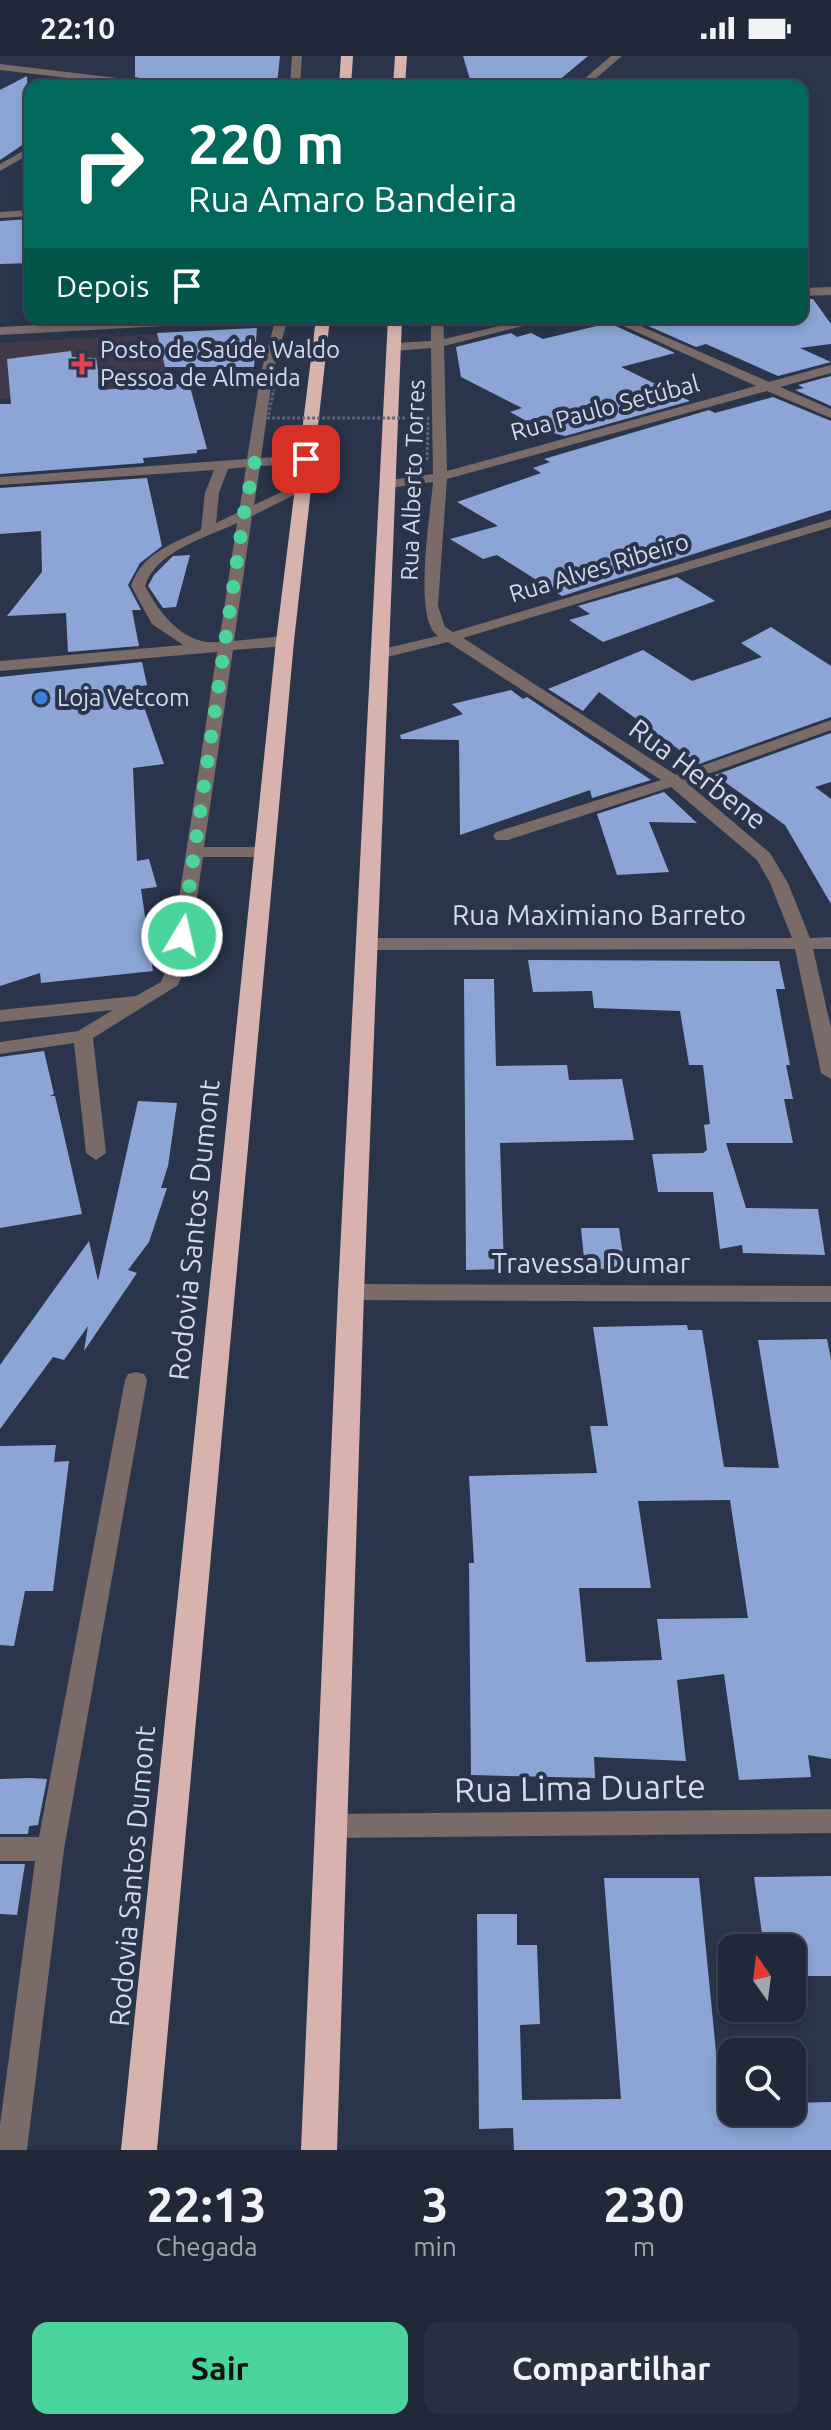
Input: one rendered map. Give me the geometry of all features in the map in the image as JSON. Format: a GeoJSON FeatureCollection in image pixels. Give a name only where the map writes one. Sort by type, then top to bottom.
{"type":"FeatureCollection","features":[{"type":"Feature","properties":{"kind":"highway"},"geometry":{"type":"LineString","coordinates":[[345,80],[347,56]]}},
{"type":"Feature","properties":{"kind":"highway"},"geometry":{"type":"LineString","coordinates":[[399,80],[401,56]]}},
{"type":"Feature","properties":{"kind":"highway","name":"Rodovia Santos Dumont"},"geometry":{"type":"LineString","coordinates":[[139,2150],[285,641],[322,324]]}},
{"type":"Feature","properties":{"kind":"highway"},"geometry":{"type":"LineString","coordinates":[[319,2150],[351,1292],[395,324]]}},
{"type":"Feature","properties":{"kind":"street"},"geometry":{"type":"LineString","coordinates":[[295,80],[297,56]]}},
{"type":"Feature","properties":{"kind":"street"},"geometry":{"type":"LineString","coordinates":[[588,80],[617,56]]}},
{"type":"Feature","properties":{"kind":"street"},"geometry":{"type":"LineString","coordinates":[[0,67],[100,80]]}},
{"type":"Feature","properties":{"kind":"street"},"geometry":{"type":"LineString","coordinates":[[0,168],[24,154]]}},
{"type":"Feature","properties":{"kind":"street"},"geometry":{"type":"LineString","coordinates":[[0,215],[24,213]]}},
{"type":"Feature","properties":{"kind":"street"},"geometry":{"type":"LineString","coordinates":[[808,292],[831,291]]}},
{"type":"Feature","properties":{"kind":"street"},"geometry":{"type":"LineString","coordinates":[[0,331],[127,324]]}},
{"type":"Feature","properties":{"kind":"street"},"geometry":{"type":"LineString","coordinates":[[0,1048],[83,1036],[169,985],[178,963],[244,513],[255,461],[267,372],[280,324]]}},
{"type":"Feature","properties":{"kind":"street","name":"Rua Alberto Torres"},"geometry":{"type":"LineString","coordinates":[[437,324],[440,477],[431,606],[438,629],[448,638]]}},
{"type":"Feature","properties":{"kind":"street"},"geometry":{"type":"LineString","coordinates":[[395,347],[438,344],[523,324]]}},
{"type":"Feature","properties":{"kind":"street"},"geometry":{"type":"LineString","coordinates":[[626,324],[831,414]]}},
{"type":"Feature","properties":{"kind":"street","name":"Rua Paulo Setúbal"},"geometry":{"type":"LineString","coordinates":[[389,484],[440,477],[831,369]]}},
{"type":"Feature","properties":{"kind":"street"},"geometry":{"type":"LineString","coordinates":[[0,481],[306,459]]}},
{"type":"Feature","properties":{"kind":"street"},"geometry":{"type":"LineString","coordinates":[[208,530],[212,493],[223,464]]}},
{"type":"Feature","properties":{"kind":"street"},"geometry":{"type":"LineString","coordinates":[[201,650],[157,621],[138,586],[142,574],[159,555],[303,487]]}},
{"type":"Feature","properties":{"kind":"street","name":"Rua Alves Ribeiro"},"geometry":{"type":"LineString","coordinates":[[379,654],[448,638],[831,523]]}},
{"type":"Feature","properties":{"kind":"street","name":"Rua Herbene"},"geometry":{"type":"LineString","coordinates":[[448,638],[674,781],[764,857],[779,883],[803,943],[831,1073]]}},
{"type":"Feature","properties":{"kind":"street"},"geometry":{"type":"LineString","coordinates":[[0,666],[285,641]]}},
{"type":"Feature","properties":{"kind":"street"},"geometry":{"type":"LineString","coordinates":[[502,836],[674,781],[831,725]]}},
{"type":"Feature","properties":{"kind":"street"},"geometry":{"type":"LineString","coordinates":[[196,852],[264,852]]}},
{"type":"Feature","properties":{"kind":"street","name":"Rua Maximiano Barreto"},"geometry":{"type":"LineString","coordinates":[[368,944],[831,943]]}},
{"type":"Feature","properties":{"kind":"street"},"geometry":{"type":"LineString","coordinates":[[0,1016],[147,1000]]}},
{"type":"Feature","properties":{"kind":"street"},"geometry":{"type":"LineString","coordinates":[[83,1036],[96,1153]]}},
{"type":"Feature","properties":{"kind":"street","name":"Travessa Dumar"},"geometry":{"type":"LineString","coordinates":[[351,1292],[831,1294]]}},
{"type":"Feature","properties":{"kind":"street"},"geometry":{"type":"LineString","coordinates":[[12,2150],[50,1849],[136,1380]]}},
{"type":"Feature","properties":{"kind":"street","name":"Rua Lima Duarte"},"geometry":{"type":"LineString","coordinates":[[330,1826],[831,1821]]}},
{"type":"Feature","properties":{"kind":"street"},"geometry":{"type":"LineString","coordinates":[[0,1849],[50,1849]]}},
{"type":"Feature","properties":{"kind":"path"},"geometry":{"type":"LineString","coordinates":[[277,373],[268,418],[428,418],[427,461]]}},
{"type":"Feature","properties":{"kind":"shaded area","name":"Posto de Saúde Waldo Pessoa de Almeida"},"geometry":{"type":"Polygon","coordinates":[[[157,334],[169,386],[0,399],[0,343],[157,334]]]}},
{"type":"Feature","properties":{"kind":"building"},"geometry":{"type":"Polygon","coordinates":[[[135,56],[280,56],[277,80],[150,80],[135,77],[135,56]]]}},
{"type":"Feature","properties":{"kind":"building"},"geometry":{"type":"Polygon","coordinates":[[[463,56],[588,56],[559,80],[470,80],[463,56]]]}},
{"type":"Feature","properties":{"kind":"building"},"geometry":{"type":"Polygon","coordinates":[[[27,76],[27,80],[24,80],[24,144],[0,160],[0,90],[27,76]]]}},
{"type":"Feature","properties":{"kind":"building"},"geometry":{"type":"Polygon","coordinates":[[[24,219],[24,263],[0,264],[0,221],[24,219]]]}},
{"type":"Feature","properties":{"kind":"building"},"geometry":{"type":"Polygon","coordinates":[[[808,299],[813,299],[831,324],[831,344],[800,348],[831,362],[778,376],[706,344],[696,347],[644,324],[808,324],[808,299]]]}},
{"type":"Feature","properties":{"kind":"building"},"geometry":{"type":"Polygon","coordinates":[[[611,324],[675,353],[621,367],[690,401],[565,436],[545,431],[510,412],[522,408],[461,377],[456,347],[511,333],[517,337],[531,333],[543,339],[611,324]]]}},
{"type":"Feature","properties":{"kind":"building"},"geometry":{"type":"Polygon","coordinates":[[[257,328],[254,367],[165,367],[157,333],[257,328]]]}},
{"type":"Feature","properties":{"kind":"building"},"geometry":{"type":"Polygon","coordinates":[[[71,351],[72,357],[96,358],[101,390],[189,383],[207,449],[197,450],[197,453],[143,458],[144,463],[0,474],[0,404],[11,404],[7,359],[71,351]]]}},
{"type":"Feature","properties":{"kind":"building"},"geometry":{"type":"Polygon","coordinates":[[[831,376],[831,406],[795,390],[804,388],[798,385],[831,376]]]}},
{"type":"Feature","properties":{"kind":"building"},"geometry":{"type":"Polygon","coordinates":[[[773,397],[831,421],[831,510],[562,596],[497,555],[483,559],[450,539],[498,526],[457,502],[541,473],[533,468],[550,462],[544,459],[709,410],[715,413],[773,397]]]}},
{"type":"Feature","properties":{"kind":"building"},"geometry":{"type":"Polygon","coordinates":[[[147,478],[162,546],[140,563],[128,585],[141,610],[132,610],[139,646],[68,652],[66,613],[7,616],[42,572],[41,531],[0,534],[0,488],[147,478]]]}},
{"type":"Feature","properties":{"kind":"building"},"geometry":{"type":"Polygon","coordinates":[[[190,555],[176,607],[163,608],[148,586],[154,575],[173,556],[190,555]]]}},
{"type":"Feature","properties":{"kind":"building"},"geometry":{"type":"Polygon","coordinates":[[[677,577],[715,601],[603,642],[569,620],[590,614],[578,606],[677,577]]]}},
{"type":"Feature","properties":{"kind":"building"},"geometry":{"type":"Polygon","coordinates":[[[771,627],[831,666],[831,717],[699,764],[599,692],[583,711],[548,689],[643,650],[692,681],[762,657],[741,643],[771,627]]]}},
{"type":"Feature","properties":{"kind":"building"},"geometry":{"type":"Polygon","coordinates":[[[142,662],[147,685],[137,687],[164,764],[133,768],[137,861],[149,859],[157,887],[141,889],[153,971],[41,983],[40,973],[0,986],[0,677],[142,662]]]}},
{"type":"Feature","properties":{"kind":"building"},"geometry":{"type":"Polygon","coordinates":[[[511,690],[523,699],[527,697],[651,780],[592,798],[590,790],[460,835],[459,740],[401,739],[400,735],[463,714],[452,704],[511,690]]]}},
{"type":"Feature","properties":{"kind":"building"},"geometry":{"type":"Polygon","coordinates":[[[831,733],[831,782],[815,787],[831,799],[831,904],[785,825],[715,775],[831,733]]]}},
{"type":"Feature","properties":{"kind":"building"},"geometry":{"type":"Polygon","coordinates":[[[664,792],[697,823],[649,822],[669,872],[617,875],[597,814],[664,792]]]}},
{"type":"Feature","properties":{"kind":"building"},"geometry":{"type":"Polygon","coordinates":[[[528,960],[779,961],[785,989],[776,989],[793,1099],[784,1099],[793,1143],[726,1143],[746,1208],[818,1209],[825,1255],[743,1253],[742,1245],[720,1249],[713,1192],[658,1192],[652,1154],[703,1153],[707,1150],[704,1125],[710,1124],[703,1065],[689,1065],[680,1011],[594,1008],[592,991],[533,992],[528,960]]]}},
{"type":"Feature","properties":{"kind":"building"},"geometry":{"type":"Polygon","coordinates":[[[464,979],[494,979],[496,1066],[567,1065],[569,1080],[622,1079],[634,1140],[500,1143],[504,1269],[466,1270],[464,979]]]}},
{"type":"Feature","properties":{"kind":"building"},"geometry":{"type":"Polygon","coordinates":[[[44,1051],[54,1094],[50,1096],[55,1096],[82,1214],[0,1228],[0,1057],[44,1051]]]}},
{"type":"Feature","properties":{"kind":"building"},"geometry":{"type":"Polygon","coordinates":[[[138,1101],[177,1103],[168,1166],[161,1188],[167,1188],[149,1242],[128,1270],[137,1273],[84,1351],[88,1326],[64,1360],[53,1357],[0,1429],[0,1365],[89,1241],[98,1281],[138,1101]]]}},
{"type":"Feature","properties":{"kind":"building"},"geometry":{"type":"Polygon","coordinates":[[[581,1228],[619,1228],[625,1269],[585,1269],[581,1228]]]}},
{"type":"Feature","properties":{"kind":"building"},"geometry":{"type":"Polygon","coordinates":[[[687,1325],[688,1330],[702,1330],[724,1467],[779,1468],[758,1340],[827,1339],[831,1359],[831,1759],[808,1755],[811,1777],[739,1780],[724,1674],[677,1680],[686,1761],[594,1757],[595,1778],[471,1775],[469,1563],[474,1563],[469,1476],[597,1473],[590,1426],[608,1426],[593,1327],[687,1325]],[[730,1500],[638,1501],[651,1588],[579,1588],[586,1662],[662,1660],[657,1619],[748,1618],[730,1500]]]}},
{"type":"Feature","properties":{"kind":"building"},"geometry":{"type":"Polygon","coordinates":[[[56,1445],[54,1462],[69,1461],[53,1591],[25,1591],[14,1646],[0,1645],[0,1446],[56,1445]]]}},
{"type":"Feature","properties":{"kind":"building"},"geometry":{"type":"Polygon","coordinates":[[[0,1779],[47,1779],[38,1825],[29,1826],[28,1834],[0,1834],[0,1779]]]}},
{"type":"Feature","properties":{"kind":"building"},"geometry":{"type":"Polygon","coordinates":[[[0,1864],[25,1864],[17,1915],[0,1914],[0,1864]]]}},
{"type":"Feature","properties":{"kind":"building"},"geometry":{"type":"Polygon","coordinates":[[[831,1876],[831,1976],[806,1976],[806,1934],[762,1934],[754,1877],[831,1876]]]}},
{"type":"Feature","properties":{"kind":"building"},"geometry":{"type":"Polygon","coordinates":[[[604,1878],[699,1878],[718,2072],[718,2126],[806,2126],[806,2103],[831,2102],[831,2150],[514,2150],[513,2128],[479,2129],[477,1914],[517,1914],[517,1945],[537,1945],[540,2024],[520,2025],[522,2100],[621,2099],[604,1878]]]}},
{"type":"Feature","properties":{"kind":"place","name":"Posto de Saúde Waldo Pessoa de Almeida"},"geometry":{"type":"Point","coordinates":[82,364]}},
{"type":"Feature","properties":{"kind":"place","name":"Loja Vetcom"},"geometry":{"type":"Point","coordinates":[41,698]}},
{"type":"Feature","properties":{"kind":"route"},"geometry":{"type":"LineString","coordinates":[[182,936],[244,513],[255,461],[306,459]]}}]}
